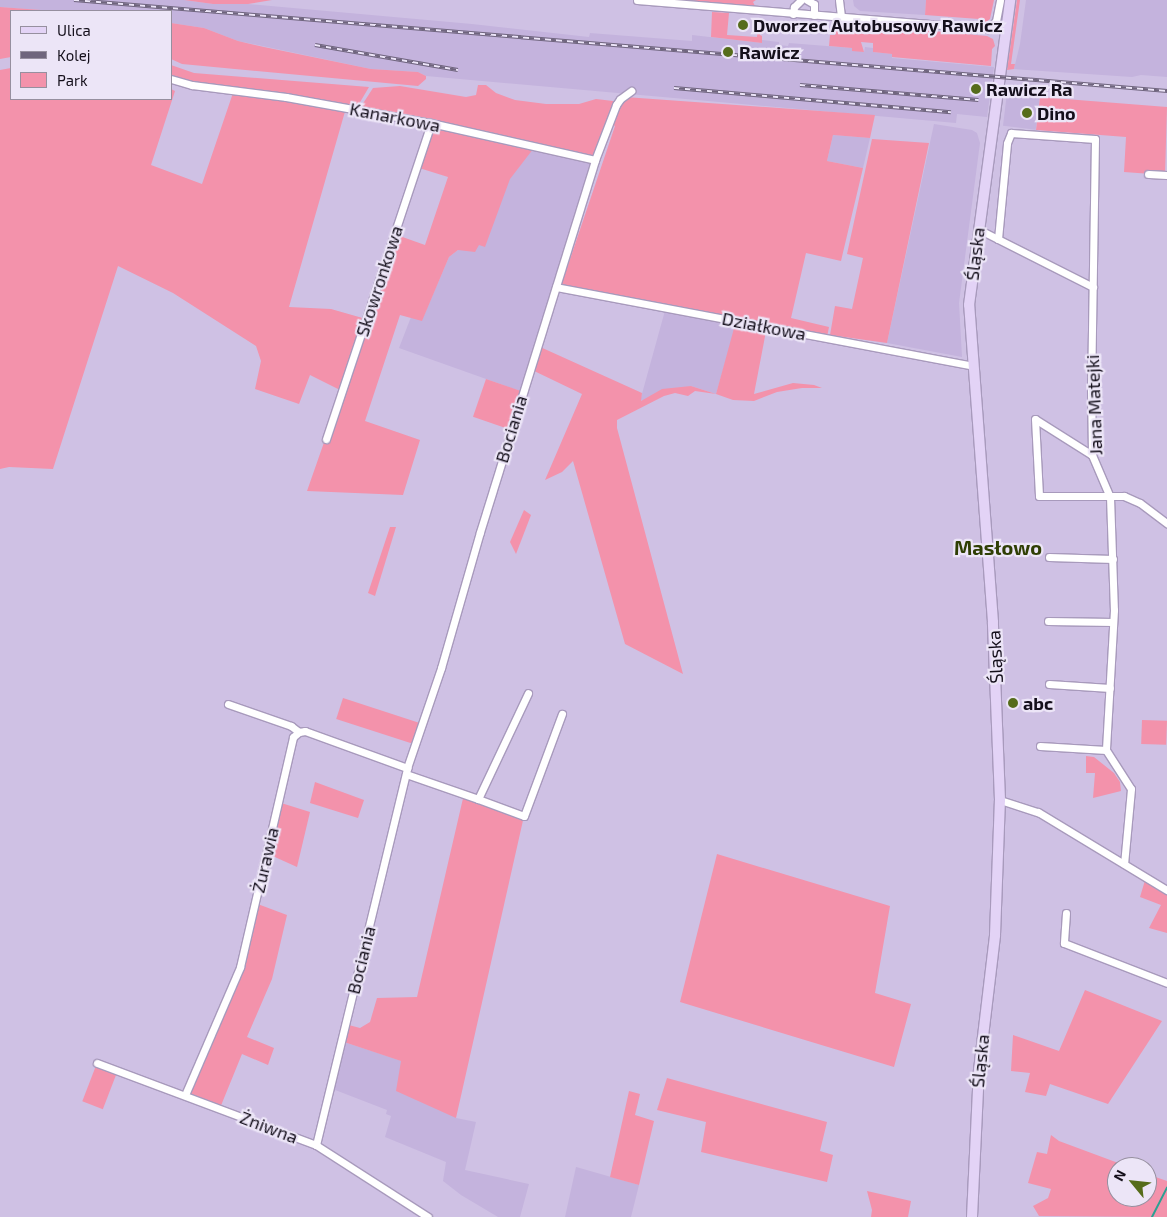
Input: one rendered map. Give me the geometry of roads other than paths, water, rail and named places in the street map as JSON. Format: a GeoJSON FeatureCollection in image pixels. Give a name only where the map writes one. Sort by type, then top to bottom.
{"type":"FeatureCollection","features":[{"type":"Feature","properties":{"kind":"street"},"geometry":{"type":"LineString","coordinates":[[637,0],[956,27],[990,28],[996,21],[1000,0]]}},
{"type":"Feature","properties":{"kind":"street"},"geometry":{"type":"LineString","coordinates":[[793,14],[794,6],[801,0]]}},
{"type":"Feature","properties":{"kind":"street"},"geometry":{"type":"LineString","coordinates":[[807,0],[814,4],[814,15]]}},
{"type":"Feature","properties":{"kind":"street"},"geometry":{"type":"LineString","coordinates":[[839,0],[841,17]]}},
{"type":"Feature","properties":{"kind":"street","name":"Śląska"},"geometry":{"type":"LineString","coordinates":[[972,1217],[979,1070],[995,935],[1000,800],[993,631],[969,305],[1010,0]]}},
{"type":"Feature","properties":{"kind":"street","name":"Kanarkowa"},"geometry":{"type":"LineString","coordinates":[[172,79],[192,85],[286,97],[431,123],[595,160]]}},
{"type":"Feature","properties":{"kind":"street","name":"Bociania"},"geometry":{"type":"LineString","coordinates":[[316,1145],[406,771],[442,668],[480,532],[595,160],[616,105],[620,98],[631,91]]}},
{"type":"Feature","properties":{"kind":"street","name":"Skowronkowa"},"geometry":{"type":"LineString","coordinates":[[326,439],[431,123]]}},
{"type":"Feature","properties":{"kind":"street","name":"Śląska"},"geometry":{"type":"LineString","coordinates":[[998,239],[1006,143],[1011,133]]}},
{"type":"Feature","properties":{"kind":"street","name":"Jana Matejki"},"geometry":{"type":"LineString","coordinates":[[1011,133],[1095,139],[1091,389],[1092,455],[1110,497],[1113,559],[1113,622],[1106,750]]}},
{"type":"Feature","properties":{"kind":"street"},"geometry":{"type":"LineString","coordinates":[[1148,174],[1167,175]]}},
{"type":"Feature","properties":{"kind":"street"},"geometry":{"type":"LineString","coordinates":[[978,229],[1093,287]]}},
{"type":"Feature","properties":{"kind":"street","name":"Działkowa"},"geometry":{"type":"LineString","coordinates":[[556,287],[973,366]]}},
{"type":"Feature","properties":{"kind":"street"},"geometry":{"type":"LineString","coordinates":[[1092,455],[1035,419],[1039,496],[1130,497],[1167,523]]}},
{"type":"Feature","properties":{"kind":"street"},"geometry":{"type":"LineString","coordinates":[[1049,557],[1113,559]]}},
{"type":"Feature","properties":{"kind":"street"},"geometry":{"type":"LineString","coordinates":[[1048,621],[1113,622]]}},
{"type":"Feature","properties":{"kind":"street"},"geometry":{"type":"LineString","coordinates":[[1049,684],[1110,688]]}},
{"type":"Feature","properties":{"kind":"street"},"geometry":{"type":"LineString","coordinates":[[478,799],[528,693]]}},
{"type":"Feature","properties":{"kind":"street"},"geometry":{"type":"LineString","coordinates":[[228,704],[291,726],[299,732],[305,731],[524,816],[562,714]]}},
{"type":"Feature","properties":{"kind":"street","name":"Żurawia"},"geometry":{"type":"LineString","coordinates":[[185,1096],[240,967],[293,737],[299,732]]}},
{"type":"Feature","properties":{"kind":"street"},"geometry":{"type":"LineString","coordinates":[[1040,746],[1106,750],[1131,788],[1124,864]]}},
{"type":"Feature","properties":{"kind":"street"},"geometry":{"type":"LineString","coordinates":[[1000,800],[1038,812],[1167,890]]}},
{"type":"Feature","properties":{"kind":"street"},"geometry":{"type":"LineString","coordinates":[[1066,913],[1064,943],[1167,983]]}},
{"type":"Feature","properties":{"kind":"street","name":"Żniwna"},"geometry":{"type":"LineString","coordinates":[[97,1063],[316,1145],[428,1217]]}},
{"type":"Feature","properties":{"kind":"waterway"},"geometry":{"type":"LineString","coordinates":[[1152,1217],[1167,1188]]}},
{"type":"Feature","properties":{"kind":"railway"},"geometry":{"type":"LineString","coordinates":[[74,0],[1167,91]]}},
{"type":"Feature","properties":{"kind":"railway"},"geometry":{"type":"LineString","coordinates":[[315,45],[458,70]]}},
{"type":"Feature","properties":{"kind":"railway"},"geometry":{"type":"LineString","coordinates":[[800,85],[978,100]]}},
{"type":"Feature","properties":{"kind":"railway"},"geometry":{"type":"LineString","coordinates":[[674,88],[951,112]]}},
{"type":"Feature","properties":{"kind":"place","name":"Dworzec Autobusowy Rawicz"},"geometry":{"type":"Point","coordinates":[743,25]}},
{"type":"Feature","properties":{"kind":"place","name":"Rawicz"},"geometry":{"type":"Point","coordinates":[728,52]}},
{"type":"Feature","properties":{"kind":"place","name":"Rawicz Ra"},"geometry":{"type":"Point","coordinates":[976,89]}},
{"type":"Feature","properties":{"kind":"place","name":"Dino"},"geometry":{"type":"Point","coordinates":[1027,113]}},
{"type":"Feature","properties":{"kind":"place","name":"abc"},"geometry":{"type":"Point","coordinates":[1013,703]}},
{"type":"Feature","properties":{"kind":"district","name":"Masłowo"},"geometry":{"type":"Point","coordinates":[998,547]}}]}
